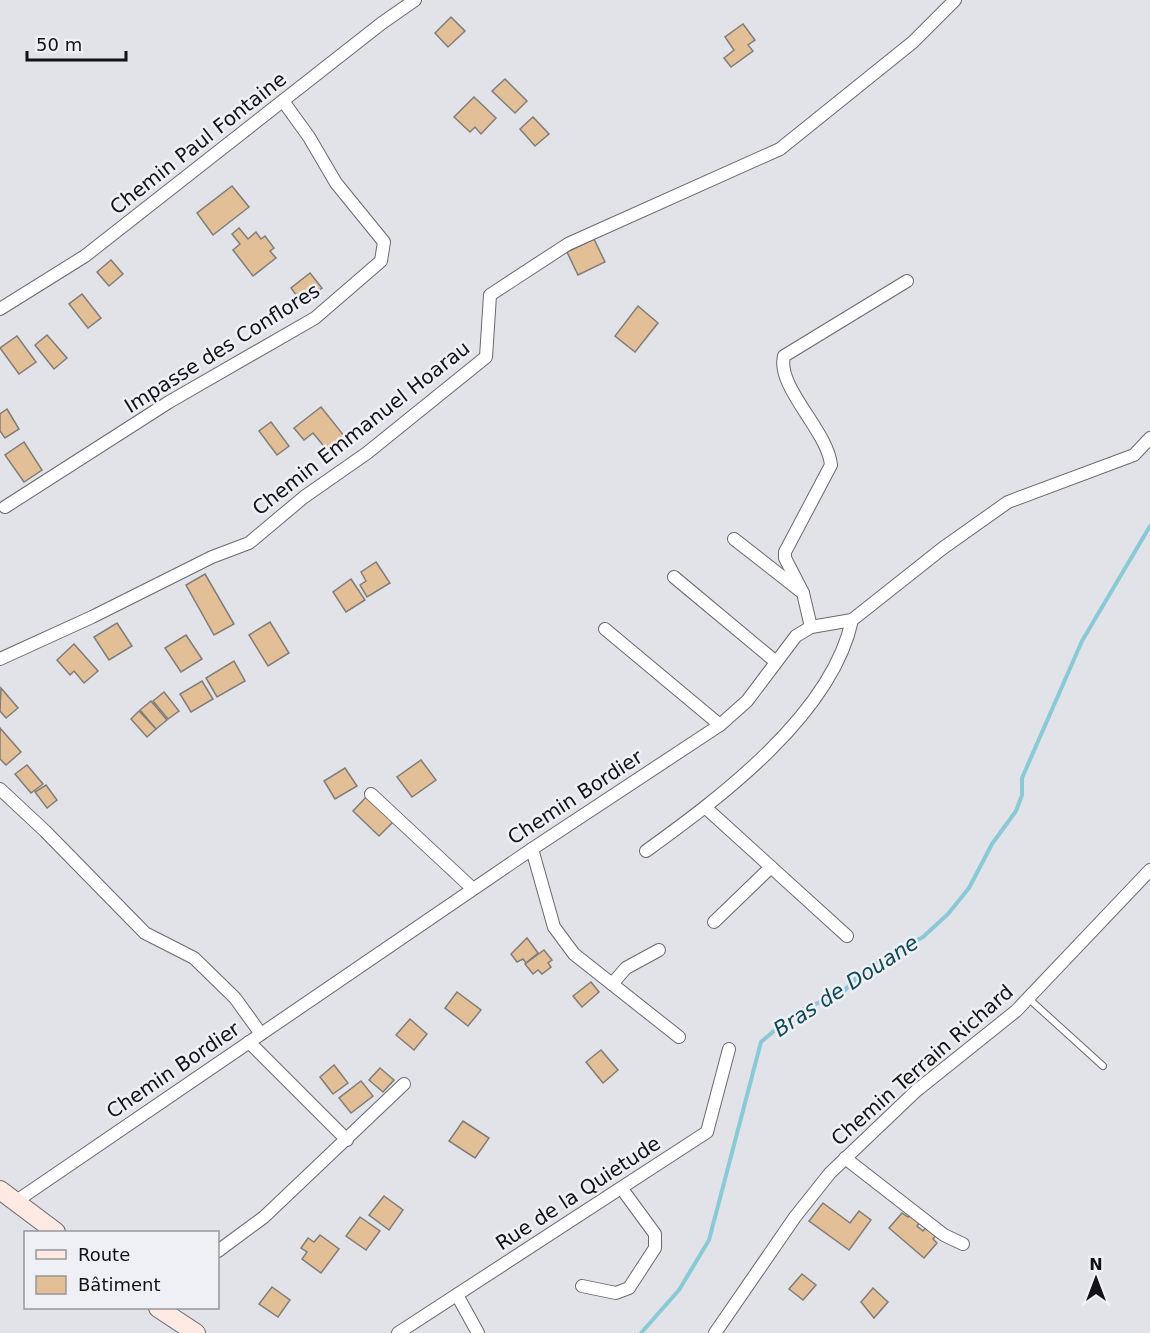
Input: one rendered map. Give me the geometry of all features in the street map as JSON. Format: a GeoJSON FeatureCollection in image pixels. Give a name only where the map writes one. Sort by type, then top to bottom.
{"type":"FeatureCollection","features":[{"type":"Feature","properties":{"kind":"main road"},"geometry":{"type":"LineString","coordinates":[[0,1190],[53,1231]]}},
{"type":"Feature","properties":{"kind":"main road"},"geometry":{"type":"LineString","coordinates":[[160,1309],[196,1333]]}},
{"type":"Feature","properties":{"kind":"street","name":"Chemin Paul Fontaine"},"geometry":{"type":"LineString","coordinates":[[0,309],[85,256],[415,0]]}},
{"type":"Feature","properties":{"kind":"street","name":"Chemin Emmanuel Hoarau"},"geometry":{"type":"LineString","coordinates":[[0,659],[92,617],[212,557],[249,543],[304,496],[367,453],[486,357],[490,295],[568,244],[761,160],[780,149],[913,42],[955,0]]}},
{"type":"Feature","properties":{"kind":"street","name":"Impasse des Conflores"},"geometry":{"type":"LineString","coordinates":[[5,507],[169,402],[315,318],[381,261],[384,242],[378,232],[336,183],[309,137],[283,101]]}},
{"type":"Feature","properties":{"kind":"street"},"geometry":{"type":"LineString","coordinates":[[812,627],[803,593],[784,558],[784,552],[831,465],[826,445],[789,383],[782,365],[784,356],[907,281]]}},
{"type":"Feature","properties":{"kind":"street","name":"Chemin Bordier"},"geometry":{"type":"LineString","coordinates":[[15,1202],[473,889],[720,724],[747,700],[796,636],[812,627],[852,620],[943,548],[1008,502],[1134,455],[1150,438]]}},
{"type":"Feature","properties":{"kind":"street"},"geometry":{"type":"LineString","coordinates":[[734,539],[803,593]]}},
{"type":"Feature","properties":{"kind":"street"},"geometry":{"type":"LineString","coordinates":[[674,577],[776,662]]}},
{"type":"Feature","properties":{"kind":"street"},"geometry":{"type":"LineString","coordinates":[[646,851],[706,808],[790,731],[843,653],[852,620]]}},
{"type":"Feature","properties":{"kind":"street"},"geometry":{"type":"LineString","coordinates":[[605,629],[720,724]]}},
{"type":"Feature","properties":{"kind":"street"},"geometry":{"type":"LineString","coordinates":[[0,789],[45,831],[145,933],[194,958],[236,998],[261,1034]]}},
{"type":"Feature","properties":{"kind":"street"},"geometry":{"type":"LineString","coordinates":[[371,794],[473,889]]}},
{"type":"Feature","properties":{"kind":"street"},"geometry":{"type":"LineString","coordinates":[[706,808],[847,936]]}},
{"type":"Feature","properties":{"kind":"street"},"geometry":{"type":"LineString","coordinates":[[532,849],[557,932],[574,954],[679,1037]]}},
{"type":"Feature","properties":{"kind":"street"},"geometry":{"type":"LineString","coordinates":[[714,922],[771,867]]}},
{"type":"Feature","properties":{"kind":"street","name":"Chemin Terrain Richard"},"geometry":{"type":"LineString","coordinates":[[715,1333],[795,1217],[845,1158],[916,1091],[1016,1011],[1150,870]]}},
{"type":"Feature","properties":{"kind":"street"},"geometry":{"type":"LineString","coordinates":[[612,984],[626,968],[659,950]]}},
{"type":"Feature","properties":{"kind":"street"},"geometry":{"type":"LineString","coordinates":[[249,1042],[347,1140]]}},
{"type":"Feature","properties":{"kind":"street","name":"Rue de la Quietude"},"geometry":{"type":"LineString","coordinates":[[398,1333],[707,1132],[729,1049]]}},
{"type":"Feature","properties":{"kind":"street"},"geometry":{"type":"LineString","coordinates":[[219,1250],[264,1217],[404,1084]]}},
{"type":"Feature","properties":{"kind":"street"},"geometry":{"type":"LineString","coordinates":[[845,1158],[944,1235],[963,1244]]}},
{"type":"Feature","properties":{"kind":"street"},"geometry":{"type":"LineString","coordinates":[[582,1286],[616,1293],[629,1288],[655,1248],[655,1234],[622,1189]]}},
{"type":"Feature","properties":{"kind":"street"},"geometry":{"type":"LineString","coordinates":[[457,1295],[478,1333]]}},
{"type":"Feature","properties":{"kind":"lane"},"geometry":{"type":"LineString","coordinates":[[1028,998],[1103,1066]]}},
{"type":"Feature","properties":{"kind":"building"},"geometry":{"type":"Polygon","coordinates":[[[451,17],[465,31],[448,47],[435,33],[451,17]]]}},
{"type":"Feature","properties":{"kind":"building"},"geometry":{"type":"Polygon","coordinates":[[[743,24],[755,40],[748,45],[753,51],[731,67],[724,58],[734,50],[725,37],[743,24]]]}},
{"type":"Feature","properties":{"kind":"building"},"geometry":{"type":"Polygon","coordinates":[[[505,79],[527,101],[515,113],[492,91],[505,79]]]}},
{"type":"Feature","properties":{"kind":"building"},"geometry":{"type":"Polygon","coordinates":[[[474,97],[496,118],[481,134],[475,127],[470,132],[454,117],[474,97]]]}},
{"type":"Feature","properties":{"kind":"building"},"geometry":{"type":"Polygon","coordinates":[[[533,117],[549,134],[535,146],[520,129],[533,117]]]}},
{"type":"Feature","properties":{"kind":"building"},"geometry":{"type":"Polygon","coordinates":[[[232,186],[249,207],[213,235],[197,213],[232,186]]]}},
{"type":"Feature","properties":{"kind":"building"},"geometry":{"type":"Polygon","coordinates":[[[239,228],[248,239],[256,232],[261,239],[265,236],[274,248],[270,251],[276,258],[253,276],[233,250],[240,244],[232,234],[239,228]]]}},
{"type":"Feature","properties":{"kind":"building"},"geometry":{"type":"Polygon","coordinates":[[[594,239],[605,262],[578,275],[567,252],[594,239]]]}},
{"type":"Feature","properties":{"kind":"building"},"geometry":{"type":"Polygon","coordinates":[[[111,260],[123,274],[109,286],[97,272],[111,260]]]}},
{"type":"Feature","properties":{"kind":"building"},"geometry":{"type":"Polygon","coordinates":[[[310,273],[322,288],[302,303],[291,288],[310,273]]]}},
{"type":"Feature","properties":{"kind":"building"},"geometry":{"type":"Polygon","coordinates":[[[82,294],[101,318],[88,328],[69,304],[82,294]]]}},
{"type":"Feature","properties":{"kind":"building"},"geometry":{"type":"Polygon","coordinates":[[[638,306],[658,323],[635,352],[615,336],[638,306]]]}},
{"type":"Feature","properties":{"kind":"building"},"geometry":{"type":"Polygon","coordinates":[[[47,335],[67,358],[54,369],[35,345],[47,335]]]}},
{"type":"Feature","properties":{"kind":"building"},"geometry":{"type":"Polygon","coordinates":[[[17,336],[36,362],[19,374],[0,348],[17,336]]]}},
{"type":"Feature","properties":{"kind":"building"},"geometry":{"type":"Polygon","coordinates":[[[321,407],[345,437],[327,450],[313,433],[304,440],[294,428],[321,407]]]}},
{"type":"Feature","properties":{"kind":"building"},"geometry":{"type":"Polygon","coordinates":[[[7,409],[19,429],[5,438],[0,431],[0,414],[7,409]]]}},
{"type":"Feature","properties":{"kind":"building"},"geometry":{"type":"Polygon","coordinates":[[[271,422],[289,446],[277,455],[259,431],[271,422]]]}},
{"type":"Feature","properties":{"kind":"building"},"geometry":{"type":"Polygon","coordinates":[[[24,442],[42,470],[24,482],[5,455],[24,442]]]}},
{"type":"Feature","properties":{"kind":"building"},"geometry":{"type":"Polygon","coordinates":[[[376,562],[390,583],[367,597],[360,585],[366,581],[361,572],[376,562]]]}},
{"type":"Feature","properties":{"kind":"building"},"geometry":{"type":"Polygon","coordinates":[[[205,574],[234,624],[214,635],[186,585],[205,574]]]}},
{"type":"Feature","properties":{"kind":"building"},"geometry":{"type":"Polygon","coordinates":[[[351,579],[365,600],[346,612],[333,592],[351,579]]]}},
{"type":"Feature","properties":{"kind":"building"},"geometry":{"type":"Polygon","coordinates":[[[270,622],[289,653],[268,666],[249,635],[270,622]]]}},
{"type":"Feature","properties":{"kind":"building"},"geometry":{"type":"Polygon","coordinates":[[[117,623],[132,646],[109,660],[94,637],[117,623]]]}},
{"type":"Feature","properties":{"kind":"building"},"geometry":{"type":"Polygon","coordinates":[[[186,635],[202,659],[181,672],[165,648],[186,635]]]}},
{"type":"Feature","properties":{"kind":"building"},"geometry":{"type":"Polygon","coordinates":[[[74,644],[98,671],[84,683],[74,671],[70,675],[57,660],[74,644]]]}},
{"type":"Feature","properties":{"kind":"building"},"geometry":{"type":"Polygon","coordinates":[[[234,661],[245,681],[217,697],[206,678],[234,661]]]}},
{"type":"Feature","properties":{"kind":"building"},"geometry":{"type":"Polygon","coordinates":[[[202,681],[213,699],[191,712],[180,694],[202,681]]]}},
{"type":"Feature","properties":{"kind":"building"},"geometry":{"type":"Polygon","coordinates":[[[1,688],[18,708],[6,718],[0,711],[1,688]]]}},
{"type":"Feature","properties":{"kind":"building"},"geometry":{"type":"Polygon","coordinates":[[[164,692],[179,711],[168,719],[153,701],[164,692]]]}},
{"type":"Feature","properties":{"kind":"building"},"geometry":{"type":"Polygon","coordinates":[[[151,701],[167,720],[156,729],[140,710],[151,701]]]}},
{"type":"Feature","properties":{"kind":"building"},"geometry":{"type":"Polygon","coordinates":[[[139,711],[156,729],[147,737],[131,719],[139,711]]]}},
{"type":"Feature","properties":{"kind":"building"},"geometry":{"type":"Polygon","coordinates":[[[0,728],[21,752],[6,765],[0,759],[0,728]]]}},
{"type":"Feature","properties":{"kind":"building"},"geometry":{"type":"Polygon","coordinates":[[[421,760],[436,780],[412,797],[397,777],[421,760]]]}},
{"type":"Feature","properties":{"kind":"building"},"geometry":{"type":"Polygon","coordinates":[[[27,765],[43,784],[31,793],[15,774],[27,765]]]}},
{"type":"Feature","properties":{"kind":"building"},"geometry":{"type":"Polygon","coordinates":[[[345,768],[357,786],[335,799],[324,781],[345,768]]]}},
{"type":"Feature","properties":{"kind":"building"},"geometry":{"type":"Polygon","coordinates":[[[46,785],[57,800],[47,808],[35,792],[46,785]]]}},
{"type":"Feature","properties":{"kind":"building"},"geometry":{"type":"Polygon","coordinates":[[[368,795],[394,821],[379,836],[353,811],[368,795]]]}},
{"type":"Feature","properties":{"kind":"building"},"geometry":{"type":"Polygon","coordinates":[[[527,938],[538,953],[526,963],[523,959],[517,962],[511,954],[527,938]]]}},
{"type":"Feature","properties":{"kind":"building"},"geometry":{"type":"Polygon","coordinates":[[[544,950],[552,960],[548,963],[551,967],[542,974],[538,970],[533,974],[525,964],[544,950]]]}},
{"type":"Feature","properties":{"kind":"building"},"geometry":{"type":"Polygon","coordinates":[[[591,982],[599,992],[582,1007],[573,996],[591,982]]]}},
{"type":"Feature","properties":{"kind":"building"},"geometry":{"type":"Polygon","coordinates":[[[457,992],[481,1010],[468,1026],[445,1008],[457,992]]]}},
{"type":"Feature","properties":{"kind":"building"},"geometry":{"type":"Polygon","coordinates":[[[410,1019],[427,1034],[414,1050],[396,1035],[410,1019]]]}},
{"type":"Feature","properties":{"kind":"building"},"geometry":{"type":"Polygon","coordinates":[[[601,1050],[618,1070],[603,1083],[586,1062],[601,1050]]]}},
{"type":"Feature","properties":{"kind":"building"},"geometry":{"type":"Polygon","coordinates":[[[334,1065],[348,1083],[333,1094],[320,1077],[334,1065]]]}},
{"type":"Feature","properties":{"kind":"building"},"geometry":{"type":"Polygon","coordinates":[[[380,1068],[394,1080],[383,1092],[369,1080],[380,1068]]]}},
{"type":"Feature","properties":{"kind":"building"},"geometry":{"type":"Polygon","coordinates":[[[361,1081],[373,1096],[351,1113],[339,1098],[361,1081]]]}},
{"type":"Feature","properties":{"kind":"building"},"geometry":{"type":"Polygon","coordinates":[[[463,1121],[489,1138],[475,1158],[449,1141],[463,1121]]]}},
{"type":"Feature","properties":{"kind":"building"},"geometry":{"type":"Polygon","coordinates":[[[384,1196],[403,1210],[389,1230],[369,1215],[384,1196]]]}},
{"type":"Feature","properties":{"kind":"building"},"geometry":{"type":"Polygon","coordinates":[[[823,1203],[850,1223],[859,1211],[871,1220],[849,1250],[809,1221],[823,1203]]]}},
{"type":"Feature","properties":{"kind":"building"},"geometry":{"type":"Polygon","coordinates":[[[914,1212],[922,1219],[917,1226],[923,1231],[928,1225],[938,1233],[933,1239],[937,1243],[924,1258],[889,1228],[902,1213],[908,1217],[914,1212]]]}},
{"type":"Feature","properties":{"kind":"building"},"geometry":{"type":"Polygon","coordinates":[[[360,1217],[380,1231],[366,1250],[346,1236],[360,1217]]]}},
{"type":"Feature","properties":{"kind":"building"},"geometry":{"type":"Polygon","coordinates":[[[320,1235],[339,1249],[321,1273],[302,1259],[307,1252],[301,1248],[308,1238],[314,1242],[320,1235]]]}},
{"type":"Feature","properties":{"kind":"building"},"geometry":{"type":"Polygon","coordinates":[[[802,1274],[816,1285],[803,1300],[789,1289],[802,1274]]]}},
{"type":"Feature","properties":{"kind":"building"},"geometry":{"type":"Polygon","coordinates":[[[272,1287],[290,1300],[278,1317],[259,1304],[272,1287]]]}},
{"type":"Feature","properties":{"kind":"building"},"geometry":{"type":"Polygon","coordinates":[[[873,1288],[888,1302],[874,1318],[861,1302],[873,1288]]]}},
{"type":"Feature","properties":{"kind":"waterway","name":"Bras de Douane"},"geometry":{"type":"LineString","coordinates":[[641,1333],[679,1290],[709,1240],[761,1042],[795,1013],[843,992],[865,969],[923,937],[948,914],[969,888],[992,844],[1016,811],[1022,795],[1022,778],[1082,641],[1150,526]]}}]}
